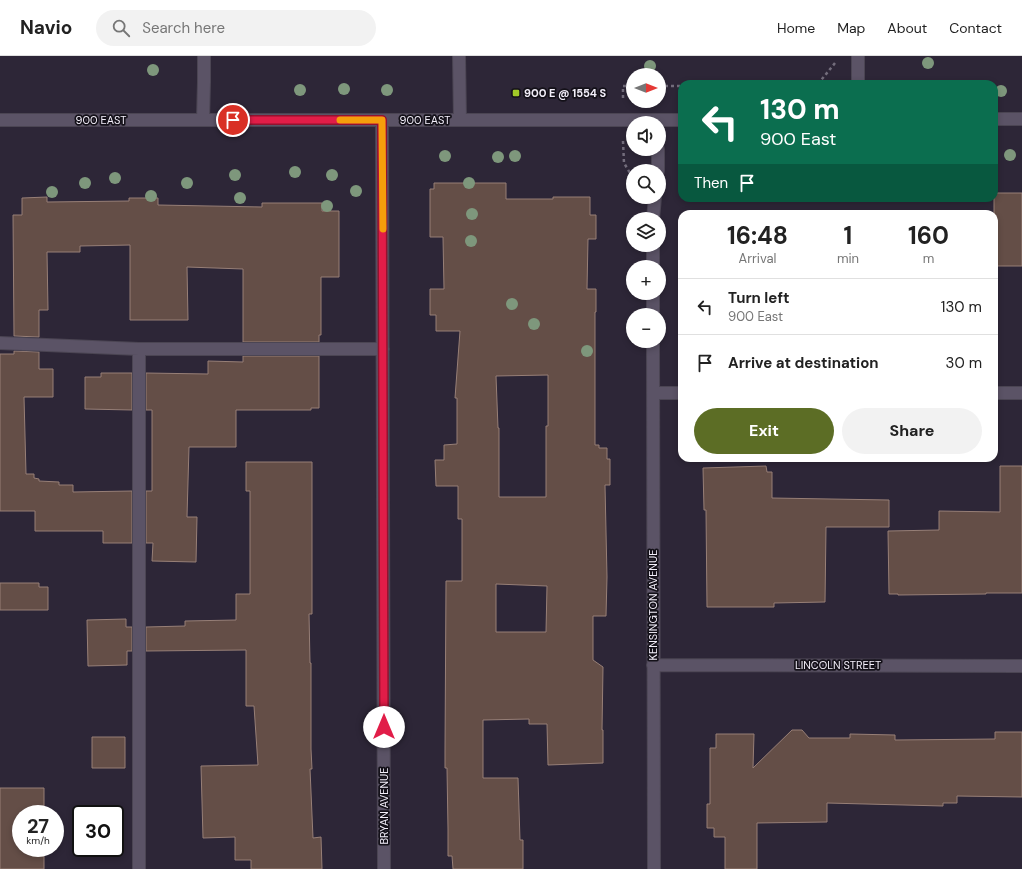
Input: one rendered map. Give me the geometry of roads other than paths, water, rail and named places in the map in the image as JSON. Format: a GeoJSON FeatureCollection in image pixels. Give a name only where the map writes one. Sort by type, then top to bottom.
{"type":"FeatureCollection","features":[{"type":"Feature","properties":{"kind":"street"},"geometry":{"type":"LineString","coordinates":[[203,120],[204,56]]}},
{"type":"Feature","properties":{"kind":"street"},"geometry":{"type":"LineString","coordinates":[[460,56],[460,120]]}},
{"type":"Feature","properties":{"kind":"street"},"geometry":{"type":"LineString","coordinates":[[858,56],[858,80]]}},
{"type":"Feature","properties":{"kind":"street","name":"900 EAST"},"geometry":{"type":"LineString","coordinates":[[0,120],[626,121]]}},
{"type":"Feature","properties":{"kind":"street","name":"BRYAN AVENUE"},"geometry":{"type":"LineString","coordinates":[[382,120],[384,869]]}},
{"type":"Feature","properties":{"kind":"street","name":"900 EAST"},"geometry":{"type":"LineString","coordinates":[[666,121],[678,120]]}},
{"type":"Feature","properties":{"kind":"street"},"geometry":{"type":"LineString","coordinates":[[998,120],[1022,120]]}},
{"type":"Feature","properties":{"kind":"street"},"geometry":{"type":"LineString","coordinates":[[0,343],[139,349],[383,349]]}},
{"type":"Feature","properties":{"kind":"street","name":"KENSINGTON AVENUE"},"geometry":{"type":"LineString","coordinates":[[653,348],[654,869]]}},
{"type":"Feature","properties":{"kind":"street"},"geometry":{"type":"LineString","coordinates":[[139,349],[139,869]]}},
{"type":"Feature","properties":{"kind":"street"},"geometry":{"type":"LineString","coordinates":[[998,393],[1022,393]]}},
{"type":"Feature","properties":{"kind":"street"},"geometry":{"type":"LineString","coordinates":[[653,394],[678,394]]}},
{"type":"Feature","properties":{"kind":"street","name":"LINCOLN STREET"},"geometry":{"type":"LineString","coordinates":[[654,665],[1022,666]]}},
{"type":"Feature","properties":{"kind":"place","name":"900 E @ 1554 S"},"geometry":{"type":"Point","coordinates":[516,93]}}]}
